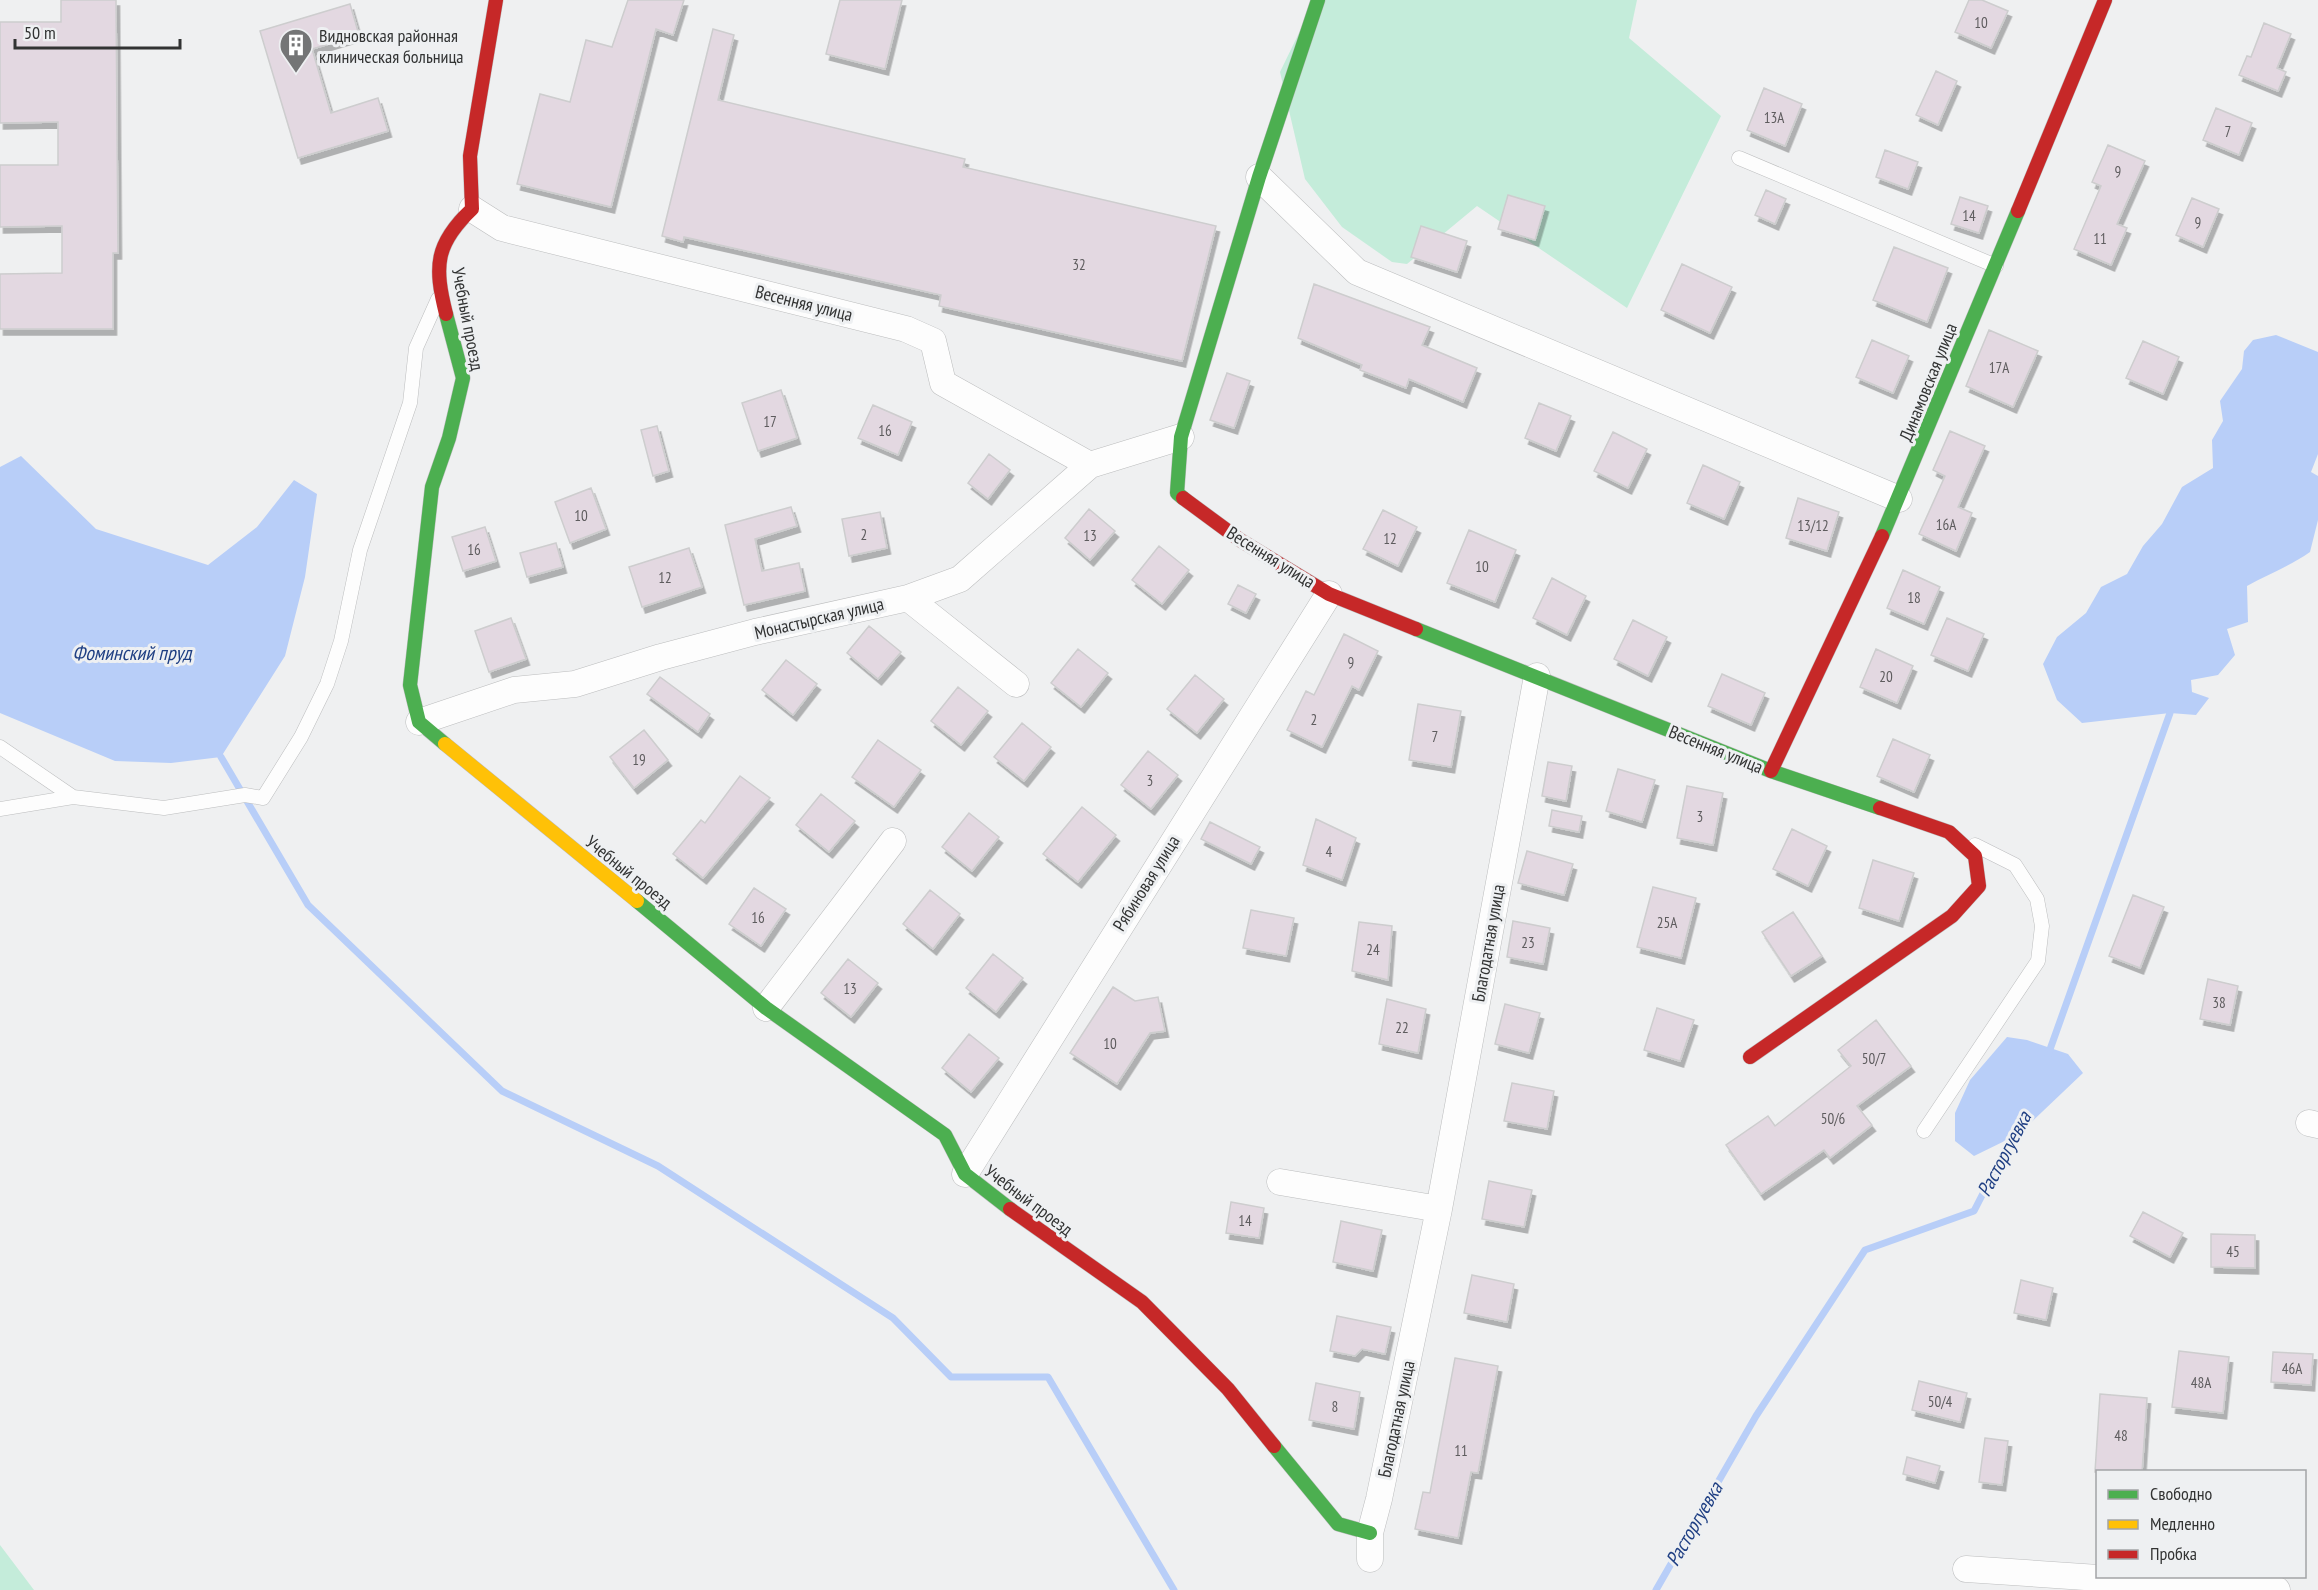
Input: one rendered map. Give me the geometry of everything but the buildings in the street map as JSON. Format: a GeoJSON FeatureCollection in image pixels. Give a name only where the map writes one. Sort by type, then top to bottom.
{"type":"FeatureCollection","features":[{"type":"Feature","properties":{"kind":"street"},"geometry":{"type":"LineString","coordinates":[[472,209],[470,156],[496,0]]}},
{"type":"Feature","properties":{"kind":"street"},"geometry":{"type":"LineString","coordinates":[[1181,437],[1259,177],[1318,0]]}},
{"type":"Feature","properties":{"kind":"street","name":"Динамовская улица"},"geometry":{"type":"LineString","coordinates":[[1771,771],[1899,500],[2105,0]]}},
{"type":"Feature","properties":{"kind":"street"},"geometry":{"type":"LineString","coordinates":[[1259,177],[1357,272],[1899,500]]}},
{"type":"Feature","properties":{"kind":"street","name":"Учебный проезд"},"geometry":{"type":"LineString","coordinates":[[472,209],[451,229],[438,263],[441,294],[463,378],[449,438],[432,487],[410,685],[419,722],[766,1008],[945,1135],[965,1174],[991,1196],[1142,1302],[1228,1389],[1338,1524],[1370,1533]]}},
{"type":"Feature","properties":{"kind":"street","name":"Весенняя улица"},"geometry":{"type":"LineString","coordinates":[[472,209],[502,228],[906,329],[933,341],[943,383],[1090,465]]}},
{"type":"Feature","properties":{"kind":"street","name":"Весенняя улица"},"geometry":{"type":"LineString","coordinates":[[1181,437],[1177,493],[1240,540],[1329,594],[1771,771],[1949,832],[1975,856],[1979,886],[1952,916],[1750,1057]]}},
{"type":"Feature","properties":{"kind":"street","name":"Монастырская улица"},"geometry":{"type":"LineString","coordinates":[[419,722],[514,690],[575,684],[661,657],[755,632],[908,598],[960,579],[1090,465],[1181,437]]}},
{"type":"Feature","properties":{"kind":"street","name":"Рябиновая улица"},"geometry":{"type":"LineString","coordinates":[[965,1174],[1329,594]]}},
{"type":"Feature","properties":{"kind":"street"},"geometry":{"type":"LineString","coordinates":[[908,598],[1016,684]]}},
{"type":"Feature","properties":{"kind":"street","name":"Благодатная улица"},"geometry":{"type":"LineString","coordinates":[[1370,1559],[1370,1533],[1379,1500],[1439,1209],[1537,676]]}},
{"type":"Feature","properties":{"kind":"street"},"geometry":{"type":"LineString","coordinates":[[766,1008],[893,841]]}},
{"type":"Feature","properties":{"kind":"street"},"geometry":{"type":"LineString","coordinates":[[1280,1182],[1439,1209]]}},
{"type":"Feature","properties":{"kind":"street"},"geometry":{"type":"LineString","coordinates":[[1966,1569],[2096,1578]]}},
{"type":"Feature","properties":{"kind":"street"},"geometry":{"type":"LineString","coordinates":[[2099,1578],[2277,1590]]}},
{"type":"Feature","properties":{"kind":"lane"},"geometry":{"type":"LineString","coordinates":[[1739,158],[1996,266]]}},
{"type":"Feature","properties":{"kind":"lane"},"geometry":{"type":"LineString","coordinates":[[0,808],[73,797],[164,808],[245,795],[263,798],[301,737],[327,684],[341,641],[360,550],[410,403],[416,348],[441,294]]}},
{"type":"Feature","properties":{"kind":"lane"},"geometry":{"type":"LineString","coordinates":[[0,747],[73,797]]}},
{"type":"Feature","properties":{"kind":"lane"},"geometry":{"type":"LineString","coordinates":[[1924,1131],[2038,961],[2042,926],[2037,899],[2015,865],[1949,832]]}},
{"type":"Feature","properties":{"kind":"green space"},"geometry":{"type":"Polygon","coordinates":[[[1315,0],[1637,0],[1629,38],[1721,116],[1627,308],[1477,206],[1407,264],[1392,262],[1342,227],[1305,179],[1280,72],[1315,0]]]}},
{"type":"Feature","properties":{"kind":"green space"},"geometry":{"type":"Polygon","coordinates":[[[0,1545],[34,1590],[0,1590],[0,1545]]]}},
{"type":"Feature","properties":{"kind":"water"},"geometry":{"type":"Polygon","coordinates":[[[2276,335],[2318,352],[2318,454],[2311,472],[2318,476],[2318,520],[2310,552],[2247,586],[2248,622],[2227,629],[2235,655],[2218,675],[2191,680],[2192,692],[2209,698],[2196,715],[2170,713],[2082,723],[2057,700],[2043,664],[2057,637],[2086,613],[2101,587],[2127,574],[2143,546],[2162,524],[2182,487],[2213,468],[2212,440],[2223,421],[2220,401],[2242,369],[2244,351],[2253,340],[2276,335]]]}},
{"type":"Feature","properties":{"kind":"water","name":"Фоминский пруд"},"geometry":{"type":"Polygon","coordinates":[[[21,456],[96,529],[208,565],[257,527],[294,480],[317,494],[305,577],[285,656],[221,757],[171,763],[115,761],[0,713],[0,467],[21,456]]]}},
{"type":"Feature","properties":{"kind":"water"},"geometry":{"type":"Polygon","coordinates":[[[2007,1037],[2027,1040],[2068,1054],[2083,1073],[2019,1134],[1974,1156],[1955,1141],[1955,1113],[1970,1080],[2007,1037]]]}},
{"type":"Feature","properties":{"kind":"waterway","name":"Расторгуевка"},"geometry":{"type":"LineString","coordinates":[[2048,1055],[2170,713]]}},
{"type":"Feature","properties":{"kind":"waterway"},"geometry":{"type":"LineString","coordinates":[[221,757],[308,905],[502,1091],[658,1166],[893,1318],[951,1377],[1048,1377],[1174,1590]]}},
{"type":"Feature","properties":{"kind":"waterway","name":"Расторгуевка"},"geometry":{"type":"LineString","coordinates":[[1656,1590],[1756,1416],[1865,1250],[1974,1211],[2015,1131]]}},
{"type":"Feature","properties":{"kind":"traffic: fast"},"geometry":{"type":"LineString","coordinates":[[1183,498],[1177,493],[1181,437],[1259,177],[1318,0]]}},
{"type":"Feature","properties":{"kind":"traffic: fast"},"geometry":{"type":"LineString","coordinates":[[1882,536],[2018,211]]}},
{"type":"Feature","properties":{"kind":"traffic: fast"},"geometry":{"type":"LineString","coordinates":[[445,744],[419,722],[410,685],[432,487],[449,438],[463,378],[446,314]]}},
{"type":"Feature","properties":{"kind":"traffic: fast"},"geometry":{"type":"LineString","coordinates":[[1416,629],[1771,771],[1880,808]]}},
{"type":"Feature","properties":{"kind":"traffic: fast"},"geometry":{"type":"LineString","coordinates":[[637,901],[766,1008],[945,1135],[965,1174],[1010,1209]]}},
{"type":"Feature","properties":{"kind":"traffic: fast"},"geometry":{"type":"LineString","coordinates":[[1274,1446],[1338,1524],[1370,1533]]}},
{"type":"Feature","properties":{"kind":"traffic: slow"},"geometry":{"type":"LineString","coordinates":[[445,744],[637,901]]}},
{"type":"Feature","properties":{"kind":"traffic: jam"},"geometry":{"type":"LineString","coordinates":[[446,314],[439,269],[444,245],[451,233],[472,209],[470,156],[496,0]]}},
{"type":"Feature","properties":{"kind":"traffic: jam"},"geometry":{"type":"LineString","coordinates":[[2018,211],[2105,0]]}},
{"type":"Feature","properties":{"kind":"traffic: jam"},"geometry":{"type":"LineString","coordinates":[[1183,498],[1240,540],[1329,594],[1416,629]]}},
{"type":"Feature","properties":{"kind":"traffic: jam"},"geometry":{"type":"LineString","coordinates":[[1771,771],[1882,536]]}},
{"type":"Feature","properties":{"kind":"traffic: jam"},"geometry":{"type":"LineString","coordinates":[[1750,1057],[1952,916],[1979,886],[1975,856],[1949,832],[1880,808]]}},
{"type":"Feature","properties":{"kind":"traffic: jam"},"geometry":{"type":"LineString","coordinates":[[1010,1209],[1142,1302],[1228,1389],[1274,1446]]}},
{"type":"Feature","properties":{"kind":"place","name":"Видновская районная клиническая больница"},"geometry":{"type":"Point","coordinates":[296,74]}}]}
